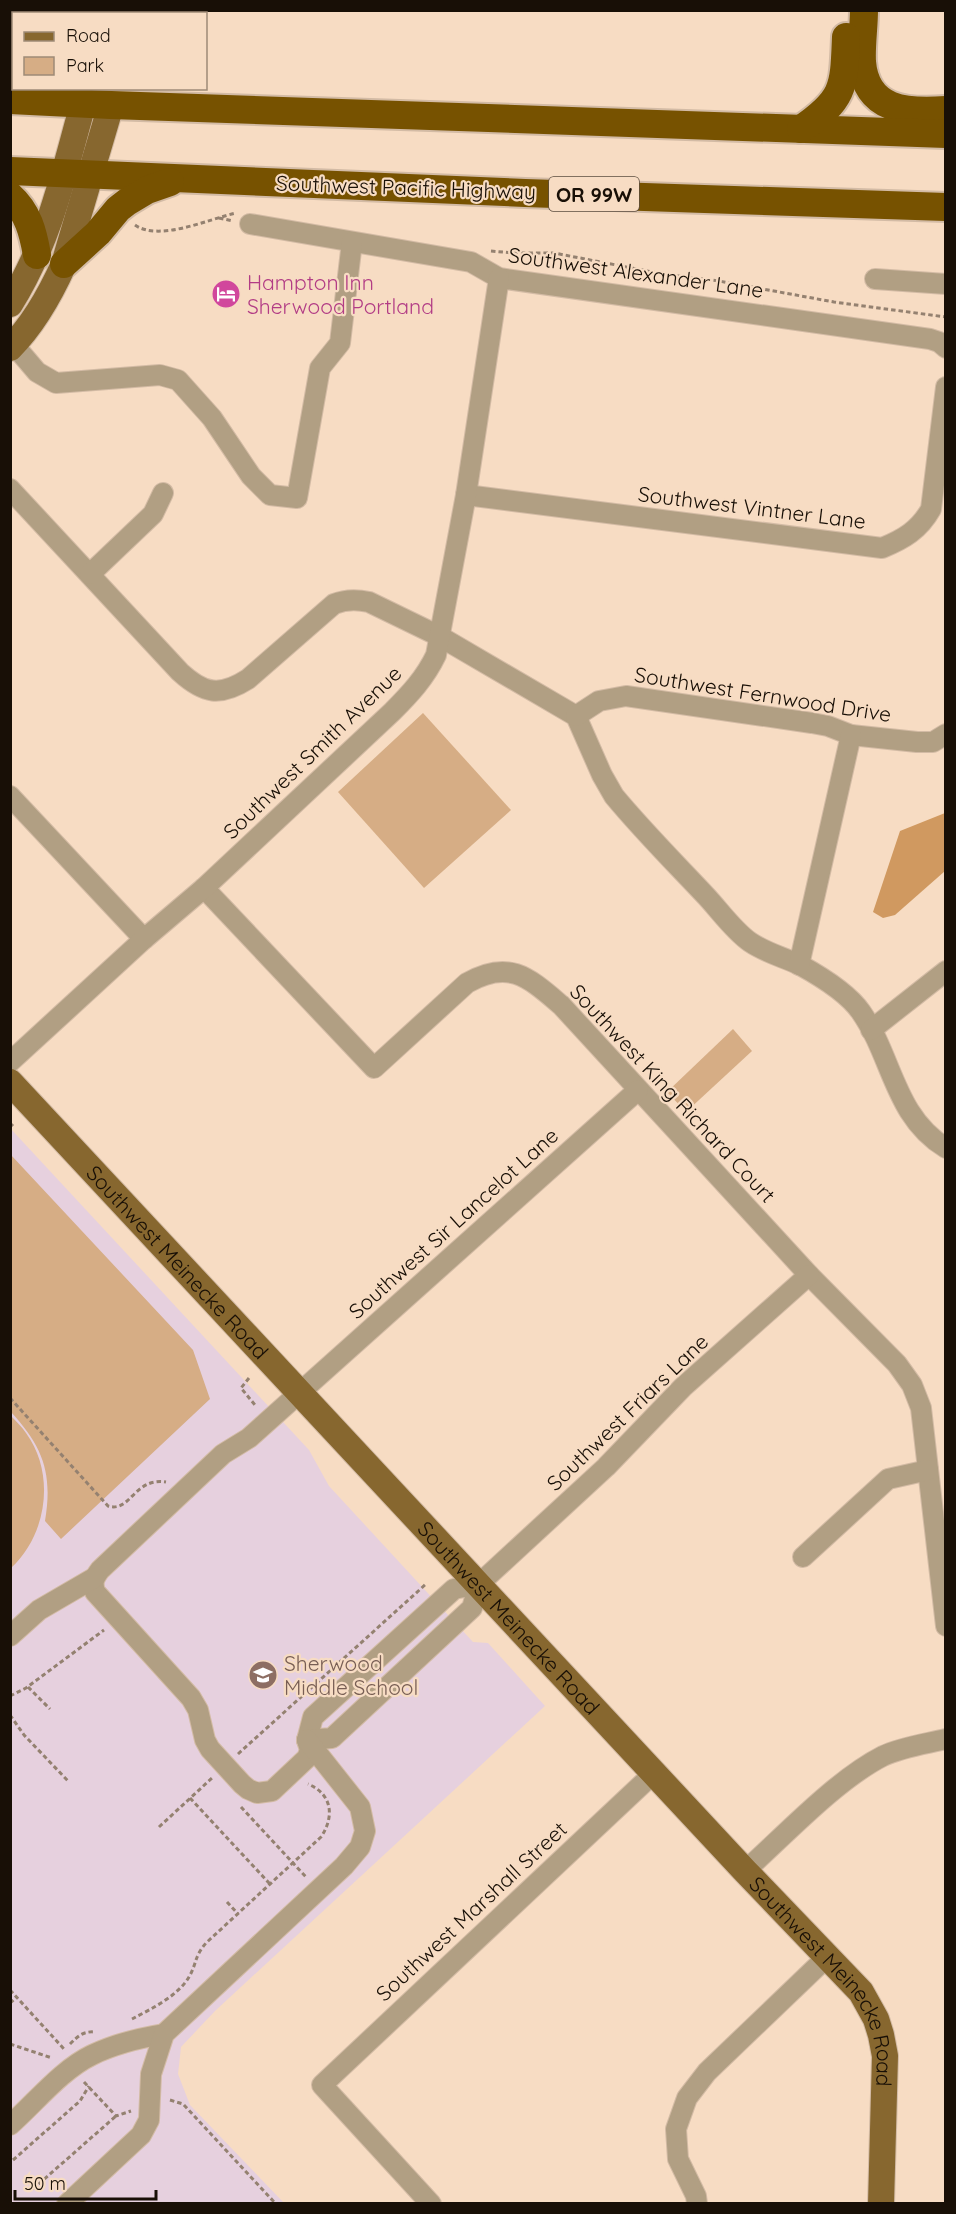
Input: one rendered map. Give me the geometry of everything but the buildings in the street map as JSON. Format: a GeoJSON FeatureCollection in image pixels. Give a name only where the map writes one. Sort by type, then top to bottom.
{"type":"FeatureCollection","features":[{"type":"Feature","properties":{"kind":"highway"},"geometry":{"type":"LineString","coordinates":[[801,129],[821,115],[840,93],[845,70],[847,10]]}},
{"type":"Feature","properties":{"kind":"highway"},"geometry":{"type":"LineString","coordinates":[[864,10],[862,62],[873,92],[894,108],[923,112],[945,110]]}},
{"type":"Feature","properties":{"kind":"highway"},"geometry":{"type":"LineString","coordinates":[[207,88],[241,109]]}},
{"type":"Feature","properties":{"kind":"highway"},"geometry":{"type":"LineString","coordinates":[[10,98],[113,97],[241,109],[945,134]]}},
{"type":"Feature","properties":{"kind":"highway","name":"Southwest Pacific Highway"},"geometry":{"type":"LineString","coordinates":[[10,171],[945,207]]}},
{"type":"Feature","properties":{"kind":"highway"},"geometry":{"type":"LineString","coordinates":[[64,264],[127,202],[147,190],[179,179]]}},
{"type":"Feature","properties":{"kind":"highway"},"geometry":{"type":"LineString","coordinates":[[10,196],[21,208],[29,222],[37,255]]}},
{"type":"Feature","properties":{"kind":"main road"},"geometry":{"type":"LineString","coordinates":[[12,346],[34,320],[64,264],[78,175],[85,96]]}},
{"type":"Feature","properties":{"kind":"main road"},"geometry":{"type":"LineString","coordinates":[[10,304],[37,255],[57,202],[78,175],[113,97]]}},
{"type":"Feature","properties":{"kind":"main road","name":"Southwest Meinecke Road"},"geometry":{"type":"LineString","coordinates":[[10,1082],[745,1871],[861,1992],[872,2009],[882,2035],[885,2068],[880,2204]]}},
{"type":"Feature","properties":{"kind":"street","name":"Southwest Alexander Lane"},"geometry":{"type":"LineString","coordinates":[[246,219],[352,242],[471,262],[499,278],[930,339],[939,342],[945,348]]}},
{"type":"Feature","properties":{"kind":"street"},"geometry":{"type":"LineString","coordinates":[[12,346],[37,372],[56,383],[151,375],[178,380],[212,418],[251,476],[270,495],[297,498],[320,368],[340,343],[352,242]]}},
{"type":"Feature","properties":{"kind":"street","name":"Southwest Smith Avenue"},"geometry":{"type":"LineString","coordinates":[[10,1062],[144,939],[204,888],[420,684],[436,655],[466,495],[499,278]]}},
{"type":"Feature","properties":{"kind":"street"},"geometry":{"type":"LineString","coordinates":[[875,279],[945,284]]}},
{"type":"Feature","properties":{"kind":"street","name":"Southwest Vintner Lane"},"geometry":{"type":"LineString","coordinates":[[466,495],[882,548],[914,531],[925,520],[931,508],[945,387]]}},
{"type":"Feature","properties":{"kind":"street"},"geometry":{"type":"LineString","coordinates":[[10,489],[180,672],[190,681],[213,692],[238,686],[248,680],[323,613],[334,604],[344,600],[369,602],[439,636],[576,716],[602,775],[614,796],[748,940],[780,958],[799,965],[846,997],[860,1010],[899,1095],[915,1123],[933,1141],[945,1148]]}},
{"type":"Feature","properties":{"kind":"street"},"geometry":{"type":"LineString","coordinates":[[90,574],[153,514],[164,492]]}},
{"type":"Feature","properties":{"kind":"street","name":"Southwest Fernwood Drive"},"geometry":{"type":"LineString","coordinates":[[576,716],[599,701],[626,696],[812,723],[828,726],[851,735],[933,742],[945,734]]}},
{"type":"Feature","properties":{"kind":"street"},"geometry":{"type":"LineString","coordinates":[[799,965],[851,735]]}},
{"type":"Feature","properties":{"kind":"street"},"geometry":{"type":"LineString","coordinates":[[10,796],[144,939]]}},
{"type":"Feature","properties":{"kind":"street","name":"Southwest King Richard Court"},"geometry":{"type":"LineString","coordinates":[[204,888],[374,1068],[467,983],[482,975],[499,970],[517,974],[538,985],[554,998],[809,1275],[897,1364],[912,1385],[921,1408],[945,1626]]}},
{"type":"Feature","properties":{"kind":"street"},"geometry":{"type":"LineString","coordinates":[[871,1030],[945,971]]}},
{"type":"Feature","properties":{"kind":"street","name":"Southwest Sir Lancelot Lane"},"geometry":{"type":"LineString","coordinates":[[10,1636],[39,1610],[94,1578],[223,1455],[249,1438],[638,1090]]}},
{"type":"Feature","properties":{"kind":"street","name":"Southwest Friars Lane"},"geometry":{"type":"LineString","coordinates":[[479,1584],[606,1467],[683,1387],[809,1275]]}},
{"type":"Feature","properties":{"kind":"street"},"geometry":{"type":"LineString","coordinates":[[803,1557],[888,1479],[928,1470]]}},
{"type":"Feature","properties":{"kind":"street"},"geometry":{"type":"LineString","coordinates":[[94,1578],[95,1592],[191,1698],[198,1710],[205,1740],[210,1749],[248,1790],[266,1793],[281,1784],[307,1758],[310,1750],[308,1740],[313,1717],[440,1600],[454,1589],[479,1584],[472,1608],[332,1738],[308,1740]]}},
{"type":"Feature","properties":{"kind":"street"},"geometry":{"type":"LineString","coordinates":[[745,1871],[821,1802],[869,1765],[885,1755],[945,1739]]}},
{"type":"Feature","properties":{"kind":"street"},"geometry":{"type":"LineString","coordinates":[[67,2204],[141,2135],[149,2120],[151,2074],[164,2034],[344,1866],[360,1847],[365,1831],[360,1807],[308,1740]]}},
{"type":"Feature","properties":{"kind":"street","name":"Southwest Marshall Street"},"geometry":{"type":"LineString","coordinates":[[432,2204],[322,2085],[654,1773]]}},
{"type":"Feature","properties":{"kind":"street"},"geometry":{"type":"LineString","coordinates":[[697,2204],[696,2196],[678,2158],[675,2129],[687,2098],[707,2072],[827,1957]]}},
{"type":"Feature","properties":{"kind":"street"},"geometry":{"type":"LineString","coordinates":[[10,2125],[70,2070],[92,2056],[135,2039],[164,2034]]}},
{"type":"Feature","properties":{"kind":"path"},"geometry":{"type":"LineString","coordinates":[[133,224],[155,232],[172,230],[223,216],[246,219]]}},
{"type":"Feature","properties":{"kind":"path"},"geometry":{"type":"LineString","coordinates":[[484,249],[513,253],[554,253],[663,274],[719,281],[834,302],[945,317]]}},
{"type":"Feature","properties":{"kind":"path"},"geometry":{"type":"LineString","coordinates":[[10,1398],[108,1506],[122,1505],[138,1488],[148,1483],[163,1481],[170,1483]]}},
{"type":"Feature","properties":{"kind":"path"},"geometry":{"type":"LineString","coordinates":[[235,1758],[426,1584]]}},
{"type":"Feature","properties":{"kind":"path"},"geometry":{"type":"LineString","coordinates":[[10,1696],[28,1687],[120,1618]]}},
{"type":"Feature","properties":{"kind":"path"},"geometry":{"type":"LineString","coordinates":[[28,1687],[50,1709]]}},
{"type":"Feature","properties":{"kind":"path"},"geometry":{"type":"LineString","coordinates":[[10,1715],[24,1735],[69,1782]]}},
{"type":"Feature","properties":{"kind":"path"},"geometry":{"type":"LineString","coordinates":[[159,1827],[213,1777]]}},
{"type":"Feature","properties":{"kind":"path"},"geometry":{"type":"LineString","coordinates":[[124,2022],[154,2007],[181,1986],[193,1970],[198,1952],[321,1837],[331,1817],[329,1806],[324,1795],[317,1788],[308,1784],[301,1785]]}},
{"type":"Feature","properties":{"kind":"path"},"geometry":{"type":"LineString","coordinates":[[190,1798],[270,1884]]}},
{"type":"Feature","properties":{"kind":"path"},"geometry":{"type":"LineString","coordinates":[[227,1902],[238,1914]]}},
{"type":"Feature","properties":{"kind":"path"},"geometry":{"type":"LineString","coordinates":[[10,1990],[64,2049]]}},
{"type":"Feature","properties":{"kind":"path"},"geometry":{"type":"LineString","coordinates":[[10,2003],[17,1997]]}},
{"type":"Feature","properties":{"kind":"path"},"geometry":{"type":"LineString","coordinates":[[45,2066],[80,2034],[87,2031],[99,2032]]}},
{"type":"Feature","properties":{"kind":"path"},"geometry":{"type":"LineString","coordinates":[[10,2044],[53,2059]]}},
{"type":"Feature","properties":{"kind":"path"},"geometry":{"type":"LineString","coordinates":[[13,2160],[80,2101],[89,2086]]}},
{"type":"Feature","properties":{"kind":"path"},"geometry":{"type":"LineString","coordinates":[[33,2189],[116,2116]]}},
{"type":"Feature","properties":{"kind":"shaded area"},"geometry":{"type":"Polygon","coordinates":[[[945,813],[945,871],[895,915],[883,918],[873,912],[900,831],[945,813]]]}},
{"type":"Feature","properties":{"kind":"shaded area","name":"Sherwood Middle School"},"geometry":{"type":"Polygon","coordinates":[[[10,1128],[309,1450],[329,1486],[473,1642],[488,1643],[545,1706],[215,2011],[181,2047],[178,2074],[190,2105],[284,2203],[11,2203],[10,1128]]]}},
{"type":"Feature","properties":{"kind":"green space"},"geometry":{"type":"Polygon","coordinates":[[[423,713],[511,810],[424,888],[338,792],[423,713]]]}},
{"type":"Feature","properties":{"kind":"green space"},"geometry":{"type":"Polygon","coordinates":[[[733,1029],[752,1051],[686,1112],[667,1092],[733,1029]]]}},
{"type":"Feature","properties":{"kind":"green space"},"geometry":{"type":"Polygon","coordinates":[[[11,1155],[193,1350],[210,1399],[61,1539],[45,1521],[48,1489],[38,1449],[11,1412],[11,1155]]]}},
{"type":"Feature","properties":{"kind":"green space"},"geometry":{"type":"Polygon","coordinates":[[[11,1416],[35,1449],[44,1485],[43,1504],[33,1539],[11,1568],[11,1416]]]}},
{"type":"Feature","properties":{"kind":"place","name":"Hampton Inn Sherwood Portland"},"geometry":{"type":"Point","coordinates":[226,294]}},
{"type":"Feature","properties":{"kind":"place","name":"Sherwood Middle School"},"geometry":{"type":"Point","coordinates":[263,1675]}}]}
